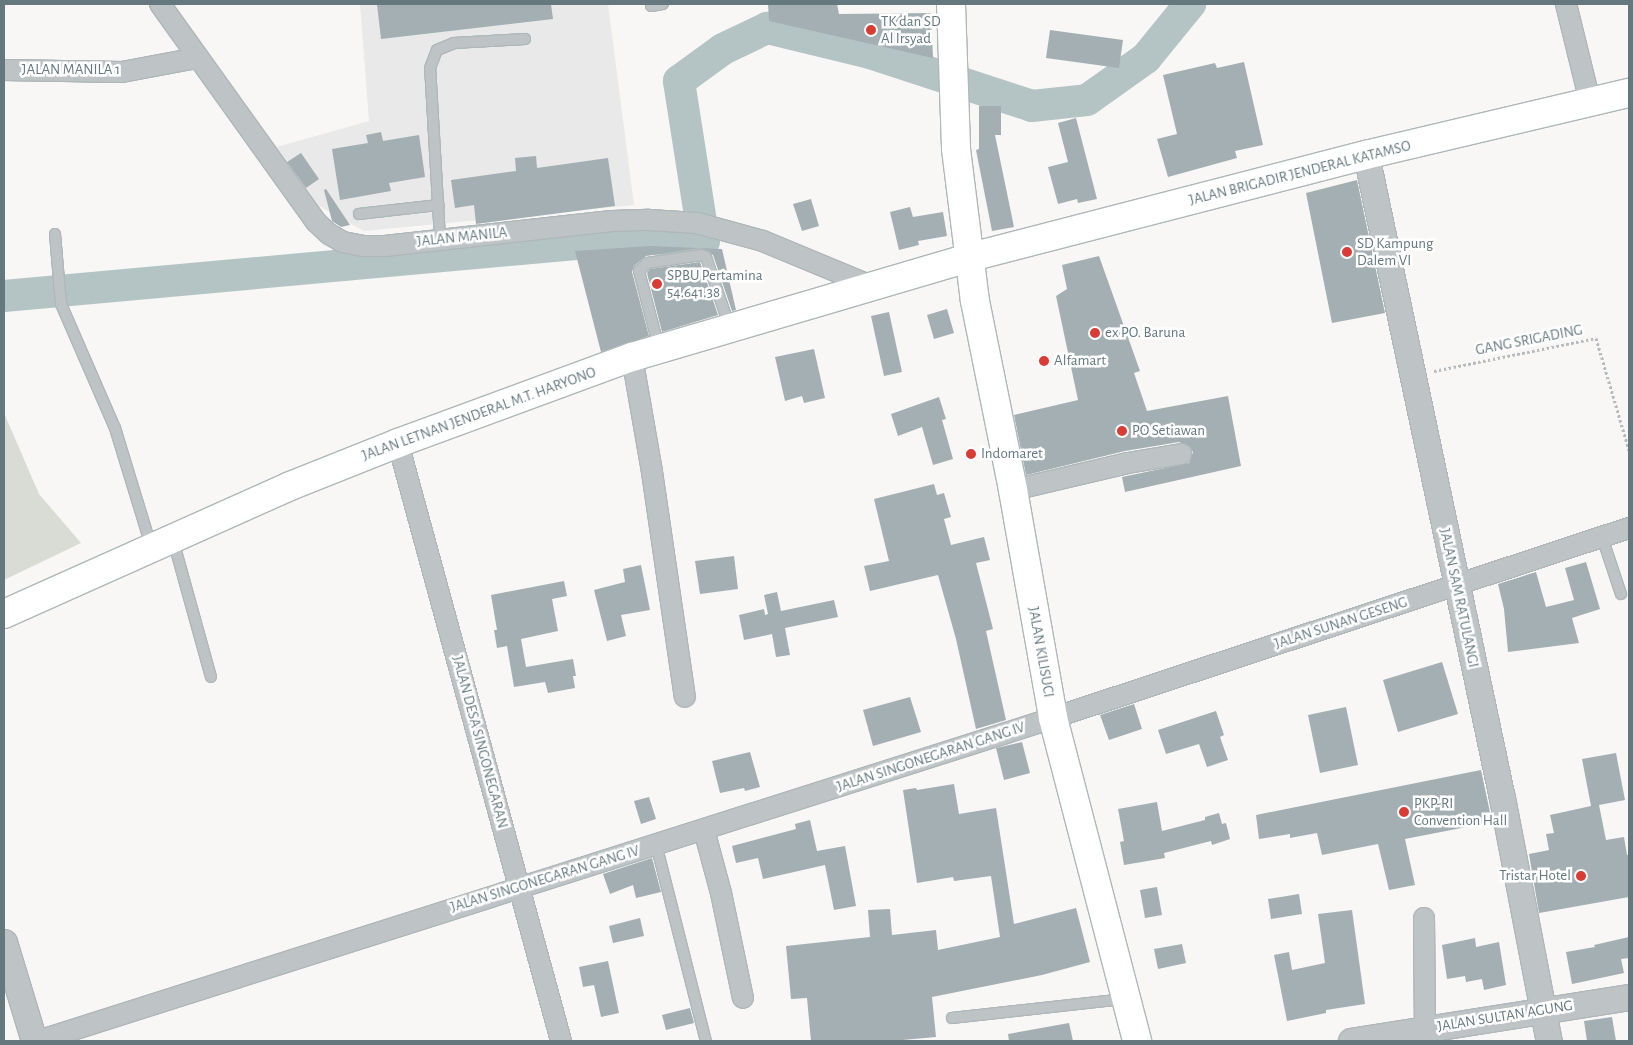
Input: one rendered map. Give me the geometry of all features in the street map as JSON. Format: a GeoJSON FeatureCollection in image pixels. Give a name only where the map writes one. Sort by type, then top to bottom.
{"type":"FeatureCollection","features":[{"type":"Feature","properties":{"kind":"main road","name":"JALAN KILISUCI"},"geometry":{"type":"LineString","coordinates":[[951,4],[952,94],[956,149],[975,301],[1013,490],[1053,718],[1086,852],[1138,1041]]}},
{"type":"Feature","properties":{"kind":"main road","name":"JALAN BRIGADIR JENDERAL KATAMSO"},"geometry":{"type":"LineString","coordinates":[[971,257],[1366,155],[1629,93]]}},
{"type":"Feature","properties":{"kind":"main road","name":"JALAN LETNAN JENDERAL M.T. HARYONO"},"geometry":{"type":"LineString","coordinates":[[4,614],[290,486],[398,443],[659,348],[730,329],[971,257]]}},
{"type":"Feature","properties":{"kind":"street","name":"JALAN MANILA"},"geometry":{"type":"LineString","coordinates":[[160,4],[316,222],[329,234],[344,242],[363,246],[385,246],[612,221],[702,224],[763,242],[871,286]]}},
{"type":"Feature","properties":{"kind":"street"},"geometry":{"type":"LineString","coordinates":[[1566,4],[1590,102]]}},
{"type":"Feature","properties":{"kind":"street","name":"JALAN MANILA 1"},"geometry":{"type":"LineString","coordinates":[[4,70],[105,73],[198,58]]}},
{"type":"Feature","properties":{"kind":"street","name":"JALAN SAM RATULANGI"},"geometry":{"type":"LineString","coordinates":[[1366,155],[1502,798],[1549,1041]]}},
{"type":"Feature","properties":{"kind":"street"},"geometry":{"type":"LineString","coordinates":[[632,357],[652,472],[685,698]]}},
{"type":"Feature","properties":{"kind":"street","name":"JALAN DESA SINGONEGARAN"},"geometry":{"type":"LineString","coordinates":[[398,443],[561,1041]]}},
{"type":"Feature","properties":{"kind":"street"},"geometry":{"type":"LineString","coordinates":[[1013,490],[1128,463],[1181,454]]}},
{"type":"Feature","properties":{"kind":"street","name":"JALAN SUNAN GESENG"},"geometry":{"type":"LineString","coordinates":[[1053,718],[1629,528]]}},
{"type":"Feature","properties":{"kind":"street","name":"JALAN SINGONEGARAN GANG IV"},"geometry":{"type":"LineString","coordinates":[[36,1041],[1053,718]]}},
{"type":"Feature","properties":{"kind":"street"},"geometry":{"type":"LineString","coordinates":[[704,830],[721,893],[743,998]]}},
{"type":"Feature","properties":{"kind":"street"},"geometry":{"type":"LineString","coordinates":[[1424,918],[1425,1029]]}},
{"type":"Feature","properties":{"kind":"street"},"geometry":{"type":"LineString","coordinates":[[4,942],[9,979],[36,1041]]}},
{"type":"Feature","properties":{"kind":"street","name":"JALAN SULTAN AGUNG"},"geometry":{"type":"LineString","coordinates":[[1351,1041],[1629,997]]}},
{"type":"Feature","properties":{"kind":"lane"},"geometry":{"type":"LineString","coordinates":[[651,6],[663,4]]}},
{"type":"Feature","properties":{"kind":"lane"},"geometry":{"type":"LineString","coordinates":[[440,239],[430,68],[437,50],[454,43],[525,40]]}},
{"type":"Feature","properties":{"kind":"lane"},"geometry":{"type":"LineString","coordinates":[[360,214],[438,205]]}},
{"type":"Feature","properties":{"kind":"lane"},"geometry":{"type":"LineString","coordinates":[[55,234],[61,304],[162,544],[211,677]]}},
{"type":"Feature","properties":{"kind":"lane"},"geometry":{"type":"LineString","coordinates":[[659,348],[639,271],[647,264],[701,255],[706,257],[730,329]]}},
{"type":"Feature","properties":{"kind":"lane"},"geometry":{"type":"LineString","coordinates":[[1602,536],[1621,594]]}},
{"type":"Feature","properties":{"kind":"lane"},"geometry":{"type":"LineString","coordinates":[[656,844],[706,1041]]}},
{"type":"Feature","properties":{"kind":"lane"},"geometry":{"type":"LineString","coordinates":[[952,1018],[1128,999]]}},
{"type":"Feature","properties":{"kind":"path","name":"GANG SRIGADING"},"geometry":{"type":"LineString","coordinates":[[1412,375],[1596,338],[1629,450]]}},
{"type":"Feature","properties":{"kind":"shaded area"},"geometry":{"type":"Polygon","coordinates":[[[360,4],[608,4],[634,205],[364,231],[319,206],[277,147],[369,121],[360,4]]]}},
{"type":"Feature","properties":{"kind":"shaded area"},"geometry":{"type":"Polygon","coordinates":[[[4,413],[39,494],[81,543],[4,580],[4,413]]]}},
{"type":"Feature","properties":{"kind":"building"},"geometry":{"type":"Polygon","coordinates":[[[377,4],[551,4],[553,19],[381,39],[377,4]]]}},
{"type":"Feature","properties":{"kind":"building","name":"TK dan SD Al Irsyad"},"geometry":{"type":"Polygon","coordinates":[[[768,4],[837,4],[839,14],[931,13],[933,58],[769,21],[768,4]]]}},
{"type":"Feature","properties":{"kind":"building"},"geometry":{"type":"Polygon","coordinates":[[[1050,30],[1123,40],[1119,68],[1046,58],[1050,30]]]}},
{"type":"Feature","properties":{"kind":"building"},"geometry":{"type":"Polygon","coordinates":[[[1244,62],[1263,145],[1235,151],[1237,158],[1168,177],[1157,139],[1177,134],[1163,75],[1215,63],[1217,68],[1244,62]]]}},
{"type":"Feature","properties":{"kind":"building"},"geometry":{"type":"Polygon","coordinates":[[[979,106],[1001,106],[1001,135],[995,135],[1014,227],[992,231],[976,150],[979,149],[979,106]]]}},
{"type":"Feature","properties":{"kind":"building"},"geometry":{"type":"Polygon","coordinates":[[[1076,118],[1097,199],[1078,203],[1077,199],[1058,204],[1048,167],[1068,162],[1058,123],[1076,118]]]}},
{"type":"Feature","properties":{"kind":"building"},"geometry":{"type":"Polygon","coordinates":[[[381,132],[383,141],[419,135],[425,177],[389,183],[391,191],[340,200],[332,149],[368,143],[366,135],[381,132]]]}},
{"type":"Feature","properties":{"kind":"building"},"geometry":{"type":"Polygon","coordinates":[[[301,153],[319,179],[306,188],[287,162],[301,153]]]}},
{"type":"Feature","properties":{"kind":"building"},"geometry":{"type":"Polygon","coordinates":[[[536,156],[537,168],[608,158],[615,206],[476,224],[474,205],[455,208],[451,180],[516,171],[515,158],[536,156]]]}},
{"type":"Feature","properties":{"kind":"building","name":"SD Kampung Dalem VI"},"geometry":{"type":"Polygon","coordinates":[[[1357,180],[1385,313],[1332,323],[1306,193],[1357,180]]]}},
{"type":"Feature","properties":{"kind":"building"},"geometry":{"type":"Polygon","coordinates":[[[326,189],[350,225],[341,227],[332,221],[324,190],[326,189]]]}},
{"type":"Feature","properties":{"kind":"building"},"geometry":{"type":"Polygon","coordinates":[[[811,199],[819,226],[802,231],[793,204],[811,199]]]}},
{"type":"Feature","properties":{"kind":"building"},"geometry":{"type":"Polygon","coordinates":[[[910,207],[913,217],[943,212],[947,236],[918,241],[919,245],[899,250],[890,212],[910,207]]]}},
{"type":"Feature","properties":{"kind":"building"},"geometry":{"type":"Polygon","coordinates":[[[650,246],[700,248],[646,256],[634,266],[632,272],[649,336],[601,352],[575,251],[650,246]]]}},
{"type":"Feature","properties":{"kind":"building"},"geometry":{"type":"Polygon","coordinates":[[[700,248],[722,249],[736,310],[732,311],[713,255],[709,251],[700,248]]]}},
{"type":"Feature","properties":{"kind":"building","name":"PO Setiawan"},"geometry":{"type":"Polygon","coordinates":[[[1099,256],[1140,371],[1134,373],[1147,411],[1228,396],[1241,466],[1125,492],[1122,477],[1189,463],[1193,452],[1190,447],[1179,442],[1125,451],[1026,475],[1014,415],[1078,400],[1056,296],[1067,289],[1062,265],[1099,256]]]}},
{"type":"Feature","properties":{"kind":"building"},"geometry":{"type":"Polygon","coordinates":[[[700,262],[718,315],[662,332],[647,273],[650,269],[700,262]]]}},
{"type":"Feature","properties":{"kind":"building"},"geometry":{"type":"Polygon","coordinates":[[[947,309],[954,333],[934,339],[927,315],[947,309]]]}},
{"type":"Feature","properties":{"kind":"building"},"geometry":{"type":"Polygon","coordinates":[[[889,312],[902,372],[884,376],[871,316],[889,312]]]}},
{"type":"Feature","properties":{"kind":"building"},"geometry":{"type":"Polygon","coordinates":[[[814,349],[825,398],[804,403],[802,396],[785,401],[775,357],[814,349]]]}},
{"type":"Feature","properties":{"kind":"building"},"geometry":{"type":"Polygon","coordinates":[[[939,397],[946,419],[942,420],[953,459],[933,465],[922,427],[898,436],[891,414],[939,397]]]}},
{"type":"Feature","properties":{"kind":"building"},"geometry":{"type":"Polygon","coordinates":[[[934,484],[937,495],[944,493],[951,517],[944,519],[951,545],[984,537],[990,560],[976,563],[993,629],[986,631],[1006,720],[976,729],[956,639],[938,575],[870,591],[864,566],[889,561],[874,499],[934,484]]]}},
{"type":"Feature","properties":{"kind":"building"},"geometry":{"type":"Polygon","coordinates":[[[734,556],[738,589],[700,594],[695,561],[734,556]]]}},
{"type":"Feature","properties":{"kind":"building"},"geometry":{"type":"Polygon","coordinates":[[[1586,562],[1600,609],[1572,618],[1579,643],[1508,652],[1504,609],[1498,584],[1536,572],[1546,607],[1574,600],[1565,568],[1586,562]]]}},
{"type":"Feature","properties":{"kind":"building"},"geometry":{"type":"Polygon","coordinates":[[[641,565],[650,610],[621,615],[626,636],[607,641],[594,590],[625,582],[623,569],[641,565]]]}},
{"type":"Feature","properties":{"kind":"building"},"geometry":{"type":"Polygon","coordinates":[[[564,581],[567,596],[552,599],[558,631],[521,639],[526,667],[573,659],[576,676],[573,676],[575,688],[548,693],[545,682],[514,687],[507,646],[497,648],[494,630],[497,630],[491,595],[564,581]]]}},
{"type":"Feature","properties":{"kind":"building"},"geometry":{"type":"Polygon","coordinates":[[[777,592],[781,611],[834,600],[838,617],[785,628],[790,655],[776,657],[772,634],[744,640],[739,615],[764,609],[765,615],[768,614],[764,595],[777,592]]]}},
{"type":"Feature","properties":{"kind":"building"},"geometry":{"type":"Polygon","coordinates":[[[1442,662],[1458,714],[1398,732],[1383,680],[1442,662]]]}},
{"type":"Feature","properties":{"kind":"building"},"geometry":{"type":"Polygon","coordinates":[[[910,697],[921,732],[873,746],[863,710],[910,697]]]}},
{"type":"Feature","properties":{"kind":"building"},"geometry":{"type":"Polygon","coordinates":[[[1134,704],[1142,729],[1109,740],[1100,715],[1134,704]]]}},
{"type":"Feature","properties":{"kind":"building"},"geometry":{"type":"Polygon","coordinates":[[[1346,707],[1358,765],[1320,773],[1308,715],[1346,707]]]}},
{"type":"Feature","properties":{"kind":"building"},"geometry":{"type":"Polygon","coordinates":[[[1216,711],[1224,735],[1220,737],[1228,760],[1207,767],[1199,744],[1166,754],[1158,730],[1216,711]]]}},
{"type":"Feature","properties":{"kind":"building"},"geometry":{"type":"Polygon","coordinates":[[[1022,742],[1030,773],[1004,780],[996,748],[1022,742]]]}},
{"type":"Feature","properties":{"kind":"building"},"geometry":{"type":"Polygon","coordinates":[[[750,752],[760,787],[745,791],[744,788],[720,793],[712,761],[750,752]]]}},
{"type":"Feature","properties":{"kind":"building","name":"Tristar Hotel"},"geometry":{"type":"Polygon","coordinates":[[[1616,753],[1625,800],[1599,805],[1606,840],[1624,837],[1627,855],[1629,855],[1629,897],[1539,913],[1529,854],[1549,850],[1546,834],[1554,833],[1550,815],[1591,806],[1582,759],[1616,753]]]}},
{"type":"Feature","properties":{"kind":"building","name":"PKP-RI Convention Hall"},"geometry":{"type":"Polygon","coordinates":[[[1481,770],[1492,822],[1405,839],[1415,885],[1389,890],[1378,844],[1322,855],[1317,833],[1290,838],[1290,834],[1259,839],[1256,815],[1481,770]]]}},
{"type":"Feature","properties":{"kind":"building"},"geometry":{"type":"Polygon","coordinates":[[[954,784],[959,814],[996,808],[1014,924],[1076,908],[1090,962],[1042,975],[932,997],[936,1037],[891,1041],[811,1041],[807,998],[791,999],[786,946],[870,937],[868,910],[890,909],[892,935],[936,930],[938,950],[1000,937],[991,876],[954,881],[953,877],[917,883],[903,790],[916,788],[917,790],[954,784]]]}},
{"type":"Feature","properties":{"kind":"building"},"geometry":{"type":"Polygon","coordinates":[[[649,797],[656,819],[641,824],[634,801],[649,797]]]}},
{"type":"Feature","properties":{"kind":"building"},"geometry":{"type":"Polygon","coordinates":[[[1157,802],[1162,831],[1205,820],[1205,817],[1219,813],[1222,824],[1226,823],[1230,839],[1212,845],[1211,841],[1164,853],[1165,858],[1124,865],[1120,842],[1124,841],[1118,809],[1157,802]]]}},
{"type":"Feature","properties":{"kind":"building"},"geometry":{"type":"Polygon","coordinates":[[[810,820],[817,851],[845,846],[856,906],[834,910],[825,865],[763,879],[758,858],[736,863],[732,846],[796,829],[795,824],[810,820]]]}},
{"type":"Feature","properties":{"kind":"building"},"geometry":{"type":"Polygon","coordinates":[[[652,858],[661,892],[636,898],[633,885],[610,894],[603,874],[652,858]]]}},
{"type":"Feature","properties":{"kind":"building"},"geometry":{"type":"Polygon","coordinates":[[[1157,887],[1162,915],[1145,918],[1140,890],[1157,887]]]}},
{"type":"Feature","properties":{"kind":"building"},"geometry":{"type":"Polygon","coordinates":[[[1299,894],[1302,914],[1271,919],[1268,899],[1299,894]]]}},
{"type":"Feature","properties":{"kind":"building"},"geometry":{"type":"Polygon","coordinates":[[[1352,910],[1365,1004],[1326,1010],[1326,1013],[1287,1021],[1274,955],[1289,952],[1292,970],[1325,963],[1318,914],[1352,910]]]}},
{"type":"Feature","properties":{"kind":"building"},"geometry":{"type":"Polygon","coordinates":[[[640,918],[644,936],[613,943],[609,926],[640,918]]]}},
{"type":"Feature","properties":{"kind":"building"},"geometry":{"type":"Polygon","coordinates":[[[1629,937],[1629,958],[1621,959],[1624,973],[1572,984],[1566,952],[1595,947],[1594,945],[1629,937]]]}},
{"type":"Feature","properties":{"kind":"building"},"geometry":{"type":"Polygon","coordinates":[[[1475,938],[1476,947],[1499,942],[1506,985],[1484,990],[1482,979],[1466,982],[1465,976],[1447,979],[1442,945],[1475,938]]]}},
{"type":"Feature","properties":{"kind":"building"},"geometry":{"type":"Polygon","coordinates":[[[1182,944],[1186,963],[1158,969],[1154,949],[1182,944]]]}},
{"type":"Feature","properties":{"kind":"building"},"geometry":{"type":"Polygon","coordinates":[[[608,961],[619,1013],[601,1017],[594,985],[583,987],[579,967],[608,961]]]}},
{"type":"Feature","properties":{"kind":"building"},"geometry":{"type":"Polygon","coordinates":[[[690,1008],[694,1023],[666,1030],[662,1015],[690,1008]]]}},
{"type":"Feature","properties":{"kind":"building"},"geometry":{"type":"Polygon","coordinates":[[[1612,1017],[1616,1041],[1587,1041],[1584,1021],[1612,1017]]]}},
{"type":"Feature","properties":{"kind":"building"},"geometry":{"type":"Polygon","coordinates":[[[1069,1023],[1073,1041],[1009,1041],[1008,1034],[1069,1023]]]}},
{"type":"Feature","properties":{"kind":"waterway"},"geometry":{"type":"LineString","coordinates":[[4,296],[643,238],[704,241],[679,81],[723,49],[767,28],[870,53],[1032,106],[1087,100],[1146,58],[1190,4]]}},
{"type":"Feature","properties":{"kind":"place","name":"TK dan SD Al Irsyad"},"geometry":{"type":"Point","coordinates":[871,30]}},
{"type":"Feature","properties":{"kind":"place","name":"SD Kampung Dalem VI"},"geometry":{"type":"Point","coordinates":[1347,252]}},
{"type":"Feature","properties":{"kind":"place","name":"SPBU Pertamina 54.641.38"},"geometry":{"type":"Point","coordinates":[657,284]}},
{"type":"Feature","properties":{"kind":"place","name":"ex PO. Baruna"},"geometry":{"type":"Point","coordinates":[1095,333]}},
{"type":"Feature","properties":{"kind":"place","name":"Alfamart"},"geometry":{"type":"Point","coordinates":[1044,361]}},
{"type":"Feature","properties":{"kind":"place","name":"PO Setiawan"},"geometry":{"type":"Point","coordinates":[1122,431]}},
{"type":"Feature","properties":{"kind":"place","name":"Indomaret"},"geometry":{"type":"Point","coordinates":[971,454]}},
{"type":"Feature","properties":{"kind":"place","name":"PKP-RI Convention Hall"},"geometry":{"type":"Point","coordinates":[1404,812]}},
{"type":"Feature","properties":{"kind":"place","name":"Tristar Hotel"},"geometry":{"type":"Point","coordinates":[1581,876]}}]}
